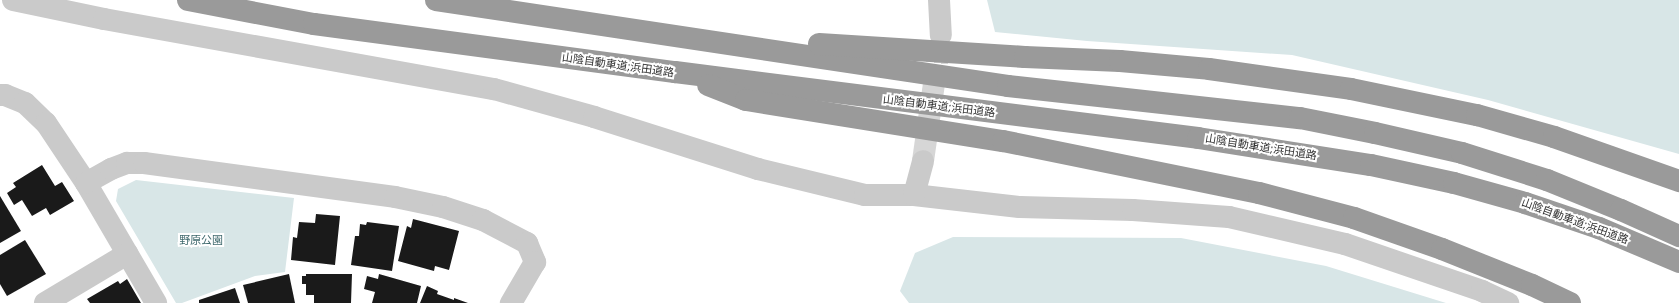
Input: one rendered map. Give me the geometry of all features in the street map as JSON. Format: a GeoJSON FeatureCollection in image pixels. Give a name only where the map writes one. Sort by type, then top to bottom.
{"type":"FeatureCollection","features":[{"type":"Feature","properties":{"kind":"highway","name":"山陰自動車道;浜田道路"},"geometry":{"type":"LineString","coordinates":[[188,0],[314,24],[675,72],[1198,138],[1371,165],[1454,183],[1525,203],[1599,228],[1679,262]]}},
{"type":"Feature","properties":{"kind":"highway"},"geometry":{"type":"LineString","coordinates":[[436,0],[1008,86],[1300,118],[1376,132],[1462,153],[1547,180],[1621,210],[1679,236]]}},
{"type":"Feature","properties":{"kind":"highway"},"geometry":{"type":"LineString","coordinates":[[563,20],[859,48],[1120,61],[1209,69],[1281,78],[1400,98],[1478,115],[1554,137],[1679,181]]}},
{"type":"Feature","properties":{"kind":"highway"},"geometry":{"type":"LineString","coordinates":[[675,72],[746,100],[1003,142],[1259,193],[1354,218],[1442,249],[1532,285],[1570,303]]}},
{"type":"Feature","properties":{"kind":"street"},"geometry":{"type":"LineString","coordinates":[[13,0],[104,19],[494,89],[594,117],[758,169],[865,195],[914,195],[1020,207],[1133,210],[1229,217],[1345,244],[1482,291],[1508,303]]}},
{"type":"Feature","properties":{"kind":"street"},"geometry":{"type":"LineString","coordinates":[[939,0],[941,35]]}},
{"type":"Feature","properties":{"kind":"street"},"geometry":{"type":"LineString","coordinates":[[0,95],[5,95],[25,103],[46,122],[86,183],[156,303]]}},
{"type":"Feature","properties":{"kind":"street"},"geometry":{"type":"LineString","coordinates":[[914,195],[922,161]]}},
{"type":"Feature","properties":{"kind":"street"},"geometry":{"type":"LineString","coordinates":[[86,183],[111,169],[127,163],[144,163],[395,197],[443,207],[483,220],[526,243],[535,262],[511,303]]}},
{"type":"Feature","properties":{"kind":"street"},"geometry":{"type":"LineString","coordinates":[[45,303],[127,254]]}},
{"type":"Feature","properties":{"kind":"green space"},"geometry":{"type":"Polygon","coordinates":[[[987,0],[1679,0],[1679,154],[1488,100],[1292,55],[1087,41],[995,32],[987,0]]]}},
{"type":"Feature","properties":{"kind":"green space","name":"野原公園"},"geometry":{"type":"Polygon","coordinates":[[[136,180],[294,198],[285,272],[255,276],[182,303],[176,303],[116,201],[118,189],[136,180]]]}},
{"type":"Feature","properties":{"kind":"green space"},"geometry":{"type":"Polygon","coordinates":[[[953,237],[1181,238],[1326,266],[1446,303],[909,303],[900,291],[915,253],[953,237]]]}},
{"type":"Feature","properties":{"kind":"building"},"geometry":{"type":"Polygon","coordinates":[[[42,165],[55,186],[62,182],[74,201],[50,215],[46,208],[32,216],[22,200],[14,205],[7,193],[16,187],[13,183],[42,165]]]}},
{"type":"Feature","properties":{"kind":"building"},"geometry":{"type":"Polygon","coordinates":[[[0,196],[21,231],[0,243],[0,196]]]}},
{"type":"Feature","properties":{"kind":"building"},"geometry":{"type":"Polygon","coordinates":[[[316,214],[340,216],[335,265],[291,260],[293,237],[297,238],[299,222],[315,223],[316,214]]]}},
{"type":"Feature","properties":{"kind":"building"},"geometry":{"type":"Polygon","coordinates":[[[413,219],[459,231],[449,270],[435,266],[434,271],[398,261],[407,226],[411,228],[413,219]]]}},
{"type":"Feature","properties":{"kind":"building"},"geometry":{"type":"Polygon","coordinates":[[[367,222],[399,226],[392,271],[351,265],[355,236],[359,236],[360,224],[366,225],[367,222]]]}},
{"type":"Feature","properties":{"kind":"building"},"geometry":{"type":"Polygon","coordinates":[[[25,240],[46,274],[7,296],[0,284],[0,255],[25,240]]]}},
{"type":"Feature","properties":{"kind":"building"},"geometry":{"type":"Polygon","coordinates":[[[289,274],[295,303],[248,303],[243,285],[289,274]]]}},
{"type":"Feature","properties":{"kind":"building"},"geometry":{"type":"Polygon","coordinates":[[[306,274],[352,274],[351,303],[314,303],[314,295],[306,295],[306,284],[302,284],[302,276],[306,276],[306,274]]]}},
{"type":"Feature","properties":{"kind":"building"},"geometry":{"type":"Polygon","coordinates":[[[379,274],[421,286],[417,303],[372,303],[375,292],[364,289],[367,276],[378,279],[379,274]]]}},
{"type":"Feature","properties":{"kind":"building"},"geometry":{"type":"Polygon","coordinates":[[[127,279],[141,303],[90,303],[87,299],[118,281],[120,284],[127,279]]]}},
{"type":"Feature","properties":{"kind":"building"},"geometry":{"type":"Polygon","coordinates":[[[427,286],[438,291],[437,294],[468,303],[420,303],[427,286]]]}},
{"type":"Feature","properties":{"kind":"building"},"geometry":{"type":"Polygon","coordinates":[[[235,288],[240,303],[199,303],[199,300],[235,288]]]}},
{"type":"Feature","properties":{"kind":"tunnel"},"geometry":{"type":"LineString","coordinates":[[923,161],[941,35]]}}]}
